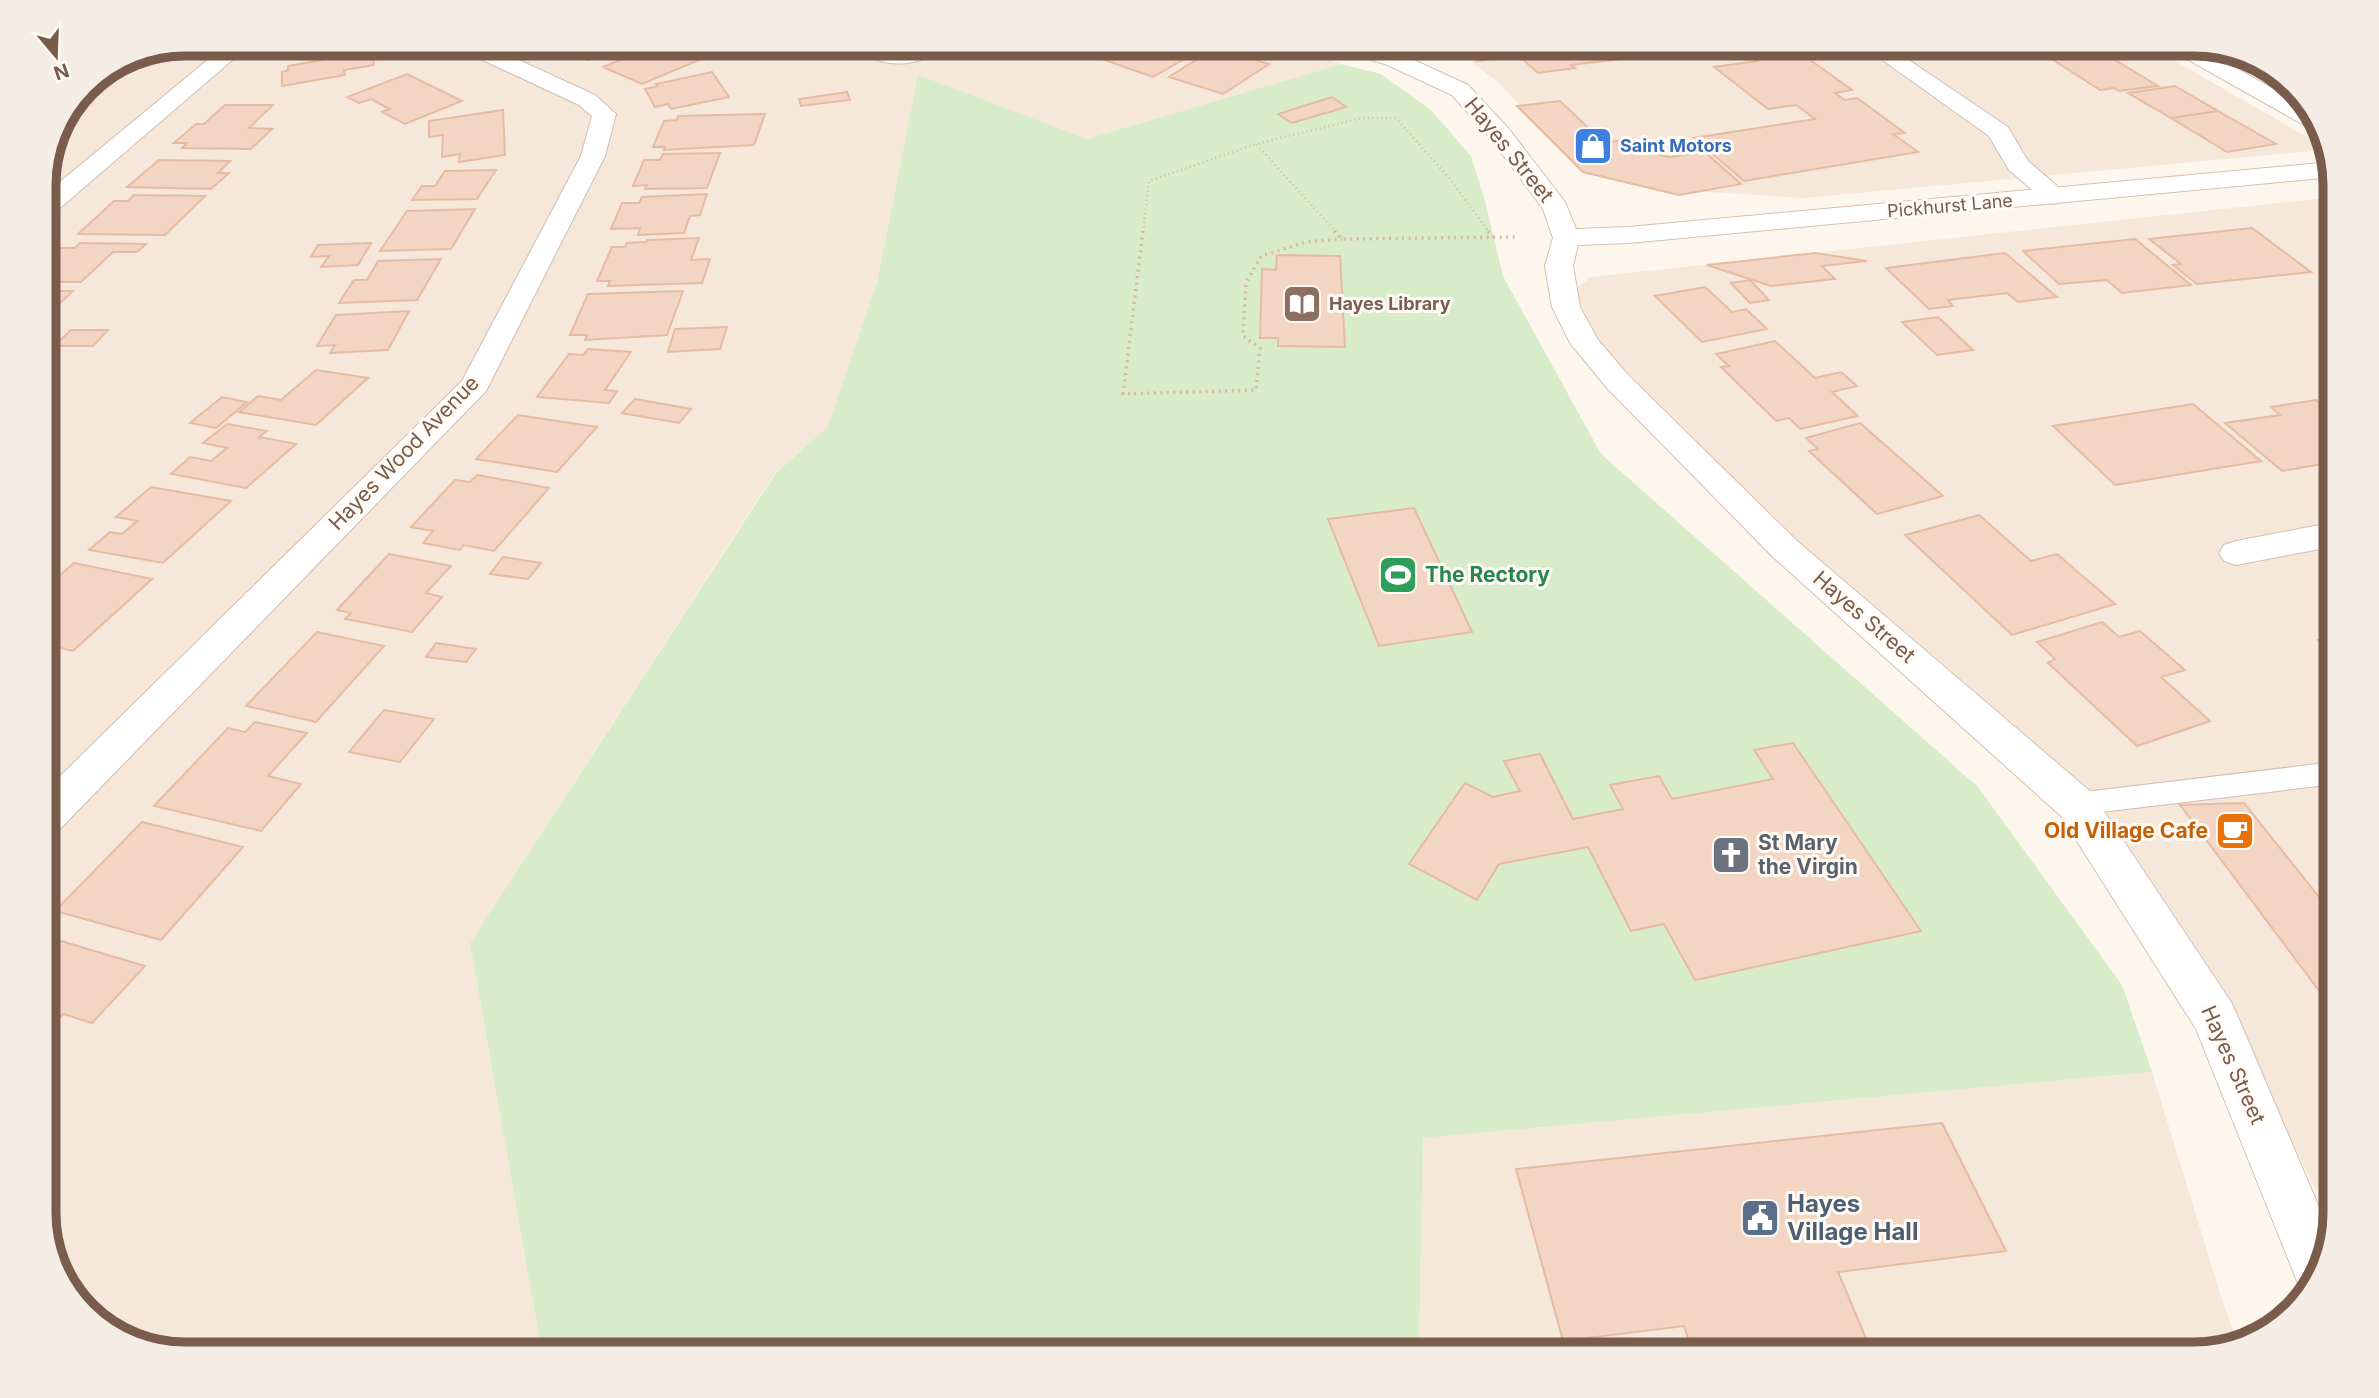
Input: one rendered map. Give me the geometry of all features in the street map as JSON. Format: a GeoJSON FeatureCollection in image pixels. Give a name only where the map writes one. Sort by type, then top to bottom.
{"type":"FeatureCollection","features":[{"type":"Feature","properties":{"kind":"main road"},"geometry":{"type":"LineString","coordinates":[[56,198],[226,56]]}},
{"type":"Feature","properties":{"kind":"main road","name":"Hayes Wood Avenue"},"geometry":{"type":"LineString","coordinates":[[56,806],[475,385],[593,156],[604,114],[587,100],[493,56]]}},
{"type":"Feature","properties":{"kind":"main road","name":"Hayes Street"},"geometry":{"type":"LineString","coordinates":[[1383,56],[1460,90],[1500,135],[1556,208],[1566,238],[1559,266],[1566,307],[1585,343],[1618,382],[1785,548],[2076,804],[2215,1017],[2315,1259]]}},
{"type":"Feature","properties":{"kind":"main road"},"geometry":{"type":"LineString","coordinates":[[1888,56],[1999,132],[2018,165],[2054,196]]}},
{"type":"Feature","properties":{"kind":"main road"},"geometry":{"type":"LineString","coordinates":[[2199,56],[2302,114]]}},
{"type":"Feature","properties":{"kind":"main road","name":"Pickhurst Lane"},"geometry":{"type":"LineString","coordinates":[[1566,238],[1629,235],[2322,170]]}},
{"type":"Feature","properties":{"kind":"main road"},"geometry":{"type":"LineString","coordinates":[[2236,553],[2323,536]]}},
{"type":"Feature","properties":{"kind":"lane"},"geometry":{"type":"LineString","coordinates":[[879,56],[889,60],[910,61],[920,56]]}},
{"type":"Feature","properties":{"kind":"lane"},"geometry":{"type":"LineString","coordinates":[[2076,804],[2323,774]]}},
{"type":"Feature","properties":{"kind":"path"},"geometry":{"type":"LineString","coordinates":[[1493,237],[1449,178],[1396,118],[1362,118],[1256,144],[1149,181],[1124,394],[1256,390],[1260,348],[1243,336],[1247,283],[1261,256],[1306,242],[1342,239],[1566,238]]}},
{"type":"Feature","properties":{"kind":"path"},"geometry":{"type":"LineString","coordinates":[[1256,144],[1342,239]]}},
{"type":"Feature","properties":{"kind":"shaded area"},"geometry":{"type":"Polygon","coordinates":[[[185,56],[1315,56],[1341,64],[1087,139],[918,76],[877,282],[828,426],[775,473],[470,943],[540,1342],[168,1341],[135,1332],[106,1315],[83,1292],[69,1270],[58,1238],[56,1222],[56,176],[66,135],[83,106],[100,88],[120,73],[160,58],[185,56]]]}},
{"type":"Feature","properties":{"kind":"shaded area"},"geometry":{"type":"Polygon","coordinates":[[[1464,56],[2166,56],[2315,142],[2318,150],[1804,198],[1660,189],[1574,162],[1499,83],[1464,56]]]}},
{"type":"Feature","properties":{"kind":"shaded area"},"geometry":{"type":"Polygon","coordinates":[[[2323,198],[2323,1204],[2224,1007],[2071,787],[1755,507],[1595,338],[1575,289],[1591,277],[2323,198]]]}},
{"type":"Feature","properties":{"kind":"shaded area"},"geometry":{"type":"Polygon","coordinates":[[[2152,1072],[2235,1335],[2194,1342],[1419,1342],[1423,1138],[2152,1072]]]}},
{"type":"Feature","properties":{"kind":"green space"},"geometry":{"type":"Polygon","coordinates":[[[1341,64],[1381,74],[1431,110],[1471,156],[1503,276],[1601,454],[1978,787],[2122,985],[2152,1072],[1423,1138],[1419,1342],[540,1342],[470,943],[776,473],[828,426],[877,282],[918,75],[1087,139],[1341,64]]]}},
{"type":"Feature","properties":{"kind":"building"},"geometry":{"type":"Polygon","coordinates":[[[344,56],[373,56],[374,65],[344,70],[345,75],[282,86],[282,72],[288,70],[288,66],[344,56]]]}},
{"type":"Feature","properties":{"kind":"building"},"geometry":{"type":"Polygon","coordinates":[[[578,56],[598,56],[588,60],[578,56]]]}},
{"type":"Feature","properties":{"kind":"building"},"geometry":{"type":"Polygon","coordinates":[[[630,56],[689,56],[699,60],[642,84],[603,67],[630,56]]]}},
{"type":"Feature","properties":{"kind":"building"},"geometry":{"type":"Polygon","coordinates":[[[1108,56],[1190,56],[1153,77],[1102,59],[1108,56]]]}},
{"type":"Feature","properties":{"kind":"building"},"geometry":{"type":"Polygon","coordinates":[[[1202,56],[1242,56],[1269,64],[1223,94],[1169,77],[1202,56]]]}},
{"type":"Feature","properties":{"kind":"building"},"geometry":{"type":"Polygon","coordinates":[[[1472,56],[1519,56],[1477,61],[1472,56]]]}},
{"type":"Feature","properties":{"kind":"building"},"geometry":{"type":"Polygon","coordinates":[[[1519,56],[1630,58],[1571,65],[1575,68],[1538,73],[1519,56]]]}},
{"type":"Feature","properties":{"kind":"building"},"geometry":{"type":"Polygon","coordinates":[[[1750,56],[1805,56],[1852,90],[1835,93],[1845,100],[1857,98],[1905,133],[1893,134],[1918,152],[1744,181],[1694,138],[1815,119],[1796,105],[1768,109],[1714,67],[1757,61],[1750,56]]]}},
{"type":"Feature","properties":{"kind":"building"},"geometry":{"type":"Polygon","coordinates":[[[2047,56],[2109,56],[2158,86],[2119,91],[2114,88],[2100,90],[2047,56]]]}},
{"type":"Feature","properties":{"kind":"building"},"geometry":{"type":"Polygon","coordinates":[[[712,72],[729,97],[671,109],[668,104],[655,107],[645,89],[658,86],[656,84],[712,72]]]}},
{"type":"Feature","properties":{"kind":"building"},"geometry":{"type":"Polygon","coordinates":[[[407,74],[462,101],[405,124],[382,112],[390,109],[371,99],[359,103],[347,97],[407,74]]]}},
{"type":"Feature","properties":{"kind":"building"},"geometry":{"type":"Polygon","coordinates":[[[2175,86],[2218,111],[2171,118],[2128,93],[2175,86]]]}},
{"type":"Feature","properties":{"kind":"building"},"geometry":{"type":"Polygon","coordinates":[[[847,92],[850,100],[801,106],[799,99],[847,92]]]}},
{"type":"Feature","properties":{"kind":"building"},"geometry":{"type":"Polygon","coordinates":[[[1332,97],[1346,107],[1292,123],[1278,114],[1332,97]]]}},
{"type":"Feature","properties":{"kind":"building","name":"Saint Motors"},"geometry":{"type":"Polygon","coordinates":[[[1560,101],[1604,143],[1622,140],[1632,149],[1669,157],[1705,152],[1741,184],[1679,195],[1583,172],[1517,106],[1560,101]]]}},
{"type":"Feature","properties":{"kind":"building"},"geometry":{"type":"Polygon","coordinates":[[[225,105],[273,105],[249,128],[272,129],[251,149],[182,148],[187,143],[174,143],[196,124],[204,124],[225,105]]]}},
{"type":"Feature","properties":{"kind":"building"},"geometry":{"type":"Polygon","coordinates":[[[503,110],[505,155],[459,162],[460,154],[442,157],[443,135],[429,137],[429,121],[503,110]]]}},
{"type":"Feature","properties":{"kind":"building"},"geometry":{"type":"Polygon","coordinates":[[[2218,111],[2276,144],[2227,152],[2171,118],[2218,111]]]}},
{"type":"Feature","properties":{"kind":"building"},"geometry":{"type":"Polygon","coordinates":[[[765,114],[754,145],[664,150],[665,147],[653,147],[664,121],[677,120],[678,116],[765,114]]]}},
{"type":"Feature","properties":{"kind":"building"},"geometry":{"type":"Polygon","coordinates":[[[720,153],[707,188],[645,189],[647,185],[633,186],[644,160],[660,160],[663,154],[720,153]]]}},
{"type":"Feature","properties":{"kind":"building"},"geometry":{"type":"Polygon","coordinates":[[[159,160],[230,161],[218,173],[229,173],[211,189],[127,187],[159,160]]]}},
{"type":"Feature","properties":{"kind":"building"},"geometry":{"type":"Polygon","coordinates":[[[496,170],[477,199],[412,200],[422,186],[435,186],[445,171],[496,170]]]}},
{"type":"Feature","properties":{"kind":"building"},"geometry":{"type":"Polygon","coordinates":[[[707,194],[700,215],[690,216],[684,233],[638,235],[640,228],[611,229],[622,203],[639,203],[642,197],[707,194]]]}},
{"type":"Feature","properties":{"kind":"building"},"geometry":{"type":"Polygon","coordinates":[[[134,195],[205,196],[165,235],[78,234],[114,201],[128,201],[134,195]]]}},
{"type":"Feature","properties":{"kind":"building"},"geometry":{"type":"Polygon","coordinates":[[[475,209],[451,249],[380,251],[407,211],[475,209]]]}},
{"type":"Feature","properties":{"kind":"building"},"geometry":{"type":"Polygon","coordinates":[[[2252,228],[2311,272],[2197,284],[2173,265],[2181,264],[2149,239],[2252,228]]]}},
{"type":"Feature","properties":{"kind":"building"},"geometry":{"type":"Polygon","coordinates":[[[699,238],[691,260],[710,259],[702,283],[608,286],[610,281],[597,281],[612,247],[625,247],[627,243],[647,240],[699,238]]]}},
{"type":"Feature","properties":{"kind":"building"},"geometry":{"type":"Polygon","coordinates":[[[2135,239],[2191,285],[2122,293],[2107,280],[2059,284],[2023,251],[2135,239]]]}},
{"type":"Feature","properties":{"kind":"building"},"geometry":{"type":"Polygon","coordinates":[[[80,243],[146,244],[137,252],[113,252],[81,282],[56,282],[56,248],[75,248],[80,243]]]}},
{"type":"Feature","properties":{"kind":"building"},"geometry":{"type":"Polygon","coordinates":[[[371,243],[358,265],[321,267],[329,256],[311,257],[318,245],[371,243]]]}},
{"type":"Feature","properties":{"kind":"building"},"geometry":{"type":"Polygon","coordinates":[[[1815,253],[1867,261],[1822,266],[1835,279],[1771,286],[1707,265],[1815,253]]]}},
{"type":"Feature","properties":{"kind":"building"},"geometry":{"type":"Polygon","coordinates":[[[2005,253],[2057,297],[2018,302],[2007,293],[1948,300],[1953,306],[1929,309],[1886,268],[2005,253]]]}},
{"type":"Feature","properties":{"kind":"building","name":"Hayes Library"},"geometry":{"type":"Polygon","coordinates":[[[1277,255],[1340,256],[1345,347],[1278,346],[1278,338],[1260,338],[1262,269],[1276,270],[1277,255]]]}},
{"type":"Feature","properties":{"kind":"building"},"geometry":{"type":"Polygon","coordinates":[[[441,259],[417,300],[339,303],[354,280],[367,280],[378,261],[441,259]]]}},
{"type":"Feature","properties":{"kind":"building"},"geometry":{"type":"Polygon","coordinates":[[[1750,280],[1769,300],[1750,303],[1731,283],[1750,280]]]}},
{"type":"Feature","properties":{"kind":"building"},"geometry":{"type":"Polygon","coordinates":[[[1705,287],[1732,312],[1746,309],[1767,329],[1702,342],[1655,296],[1705,287]]]}},
{"type":"Feature","properties":{"kind":"building"},"geometry":{"type":"Polygon","coordinates":[[[56,291],[73,291],[56,307],[56,291]]]}},
{"type":"Feature","properties":{"kind":"building"},"geometry":{"type":"Polygon","coordinates":[[[683,291],[667,335],[585,340],[587,335],[570,335],[588,294],[683,291]]]}},
{"type":"Feature","properties":{"kind":"building"},"geometry":{"type":"Polygon","coordinates":[[[409,311],[388,350],[330,353],[335,345],[317,346],[336,315],[409,311]]]}},
{"type":"Feature","properties":{"kind":"building"},"geometry":{"type":"Polygon","coordinates":[[[1938,317],[1973,350],[1937,355],[1902,322],[1938,317]]]}},
{"type":"Feature","properties":{"kind":"building"},"geometry":{"type":"Polygon","coordinates":[[[727,327],[720,349],[668,352],[675,329],[727,327]]]}},
{"type":"Feature","properties":{"kind":"building"},"geometry":{"type":"Polygon","coordinates":[[[71,330],[108,330],[93,346],[56,344],[71,330]]]}},
{"type":"Feature","properties":{"kind":"building"},"geometry":{"type":"Polygon","coordinates":[[[1775,341],[1815,378],[1841,372],[1857,386],[1832,392],[1858,416],[1800,429],[1789,418],[1776,421],[1721,367],[1729,366],[1716,354],[1775,341]]]}},
{"type":"Feature","properties":{"kind":"building"},"geometry":{"type":"Polygon","coordinates":[[[588,349],[631,352],[605,390],[617,391],[609,403],[537,397],[569,354],[583,355],[588,349]]]}},
{"type":"Feature","properties":{"kind":"building"},"geometry":{"type":"Polygon","coordinates":[[[316,370],[368,378],[316,425],[239,412],[258,396],[281,400],[316,370]]]}},
{"type":"Feature","properties":{"kind":"building"},"geometry":{"type":"Polygon","coordinates":[[[222,397],[247,402],[216,428],[190,423],[222,397]]]}},
{"type":"Feature","properties":{"kind":"building"},"geometry":{"type":"Polygon","coordinates":[[[635,399],[691,409],[679,423],[622,413],[635,399]]]}},
{"type":"Feature","properties":{"kind":"building"},"geometry":{"type":"Polygon","coordinates":[[[2316,400],[2323,406],[2323,464],[2282,471],[2225,423],[2280,415],[2271,407],[2316,400]]]}},
{"type":"Feature","properties":{"kind":"building"},"geometry":{"type":"Polygon","coordinates":[[[2193,404],[2261,461],[2115,485],[2053,426],[2193,404]]]}},
{"type":"Feature","properties":{"kind":"building"},"geometry":{"type":"Polygon","coordinates":[[[518,415],[597,427],[557,472],[476,459],[518,415]]]}},
{"type":"Feature","properties":{"kind":"building"},"geometry":{"type":"Polygon","coordinates":[[[1860,423],[1943,496],[1877,514],[1809,451],[1818,449],[1806,438],[1860,423]]]}},
{"type":"Feature","properties":{"kind":"building"},"geometry":{"type":"Polygon","coordinates":[[[227,424],[267,431],[259,437],[296,444],[246,488],[171,474],[190,457],[211,461],[227,448],[203,443],[227,424]]]}},
{"type":"Feature","properties":{"kind":"building"},"geometry":{"type":"Polygon","coordinates":[[[477,475],[549,488],[494,551],[464,545],[460,550],[423,543],[433,531],[411,527],[455,480],[470,482],[477,475]]]}},
{"type":"Feature","properties":{"kind":"building"},"geometry":{"type":"Polygon","coordinates":[[[151,487],[231,501],[163,563],[89,550],[110,532],[122,534],[137,521],[116,517],[151,487]]]}},
{"type":"Feature","properties":{"kind":"building","name":"The Rectory"},"geometry":{"type":"Polygon","coordinates":[[[1414,508],[1472,632],[1379,646],[1328,519],[1414,508]]]}},
{"type":"Feature","properties":{"kind":"building"},"geometry":{"type":"Polygon","coordinates":[[[1979,515],[2031,561],[2057,554],[2115,604],[2012,635],[1905,535],[1979,515]]]}},
{"type":"Feature","properties":{"kind":"building"},"geometry":{"type":"Polygon","coordinates":[[[389,554],[451,566],[426,593],[442,597],[412,632],[345,619],[351,613],[337,610],[389,554]]]}},
{"type":"Feature","properties":{"kind":"building"},"geometry":{"type":"Polygon","coordinates":[[[503,557],[541,563],[528,579],[490,574],[503,557]]]}},
{"type":"Feature","properties":{"kind":"building"},"geometry":{"type":"Polygon","coordinates":[[[74,563],[152,579],[73,651],[56,647],[56,579],[74,563]]]}},
{"type":"Feature","properties":{"kind":"building"},"geometry":{"type":"Polygon","coordinates":[[[2102,622],[2119,637],[2140,631],[2185,670],[2161,677],[2210,721],[2137,746],[2048,663],[2055,659],[2037,642],[2102,622]]]}},
{"type":"Feature","properties":{"kind":"building"},"geometry":{"type":"Polygon","coordinates":[[[317,632],[384,646],[316,722],[246,706],[317,632]]]}},
{"type":"Feature","properties":{"kind":"building"},"geometry":{"type":"Polygon","coordinates":[[[436,643],[476,649],[466,662],[426,657],[436,643]]]}},
{"type":"Feature","properties":{"kind":"building"},"geometry":{"type":"Polygon","coordinates":[[[384,710],[434,719],[400,762],[349,752],[384,710]]]}},
{"type":"Feature","properties":{"kind":"building"},"geometry":{"type":"Polygon","coordinates":[[[255,722],[307,733],[268,776],[301,784],[261,831],[154,806],[228,728],[245,732],[255,722]]]}},
{"type":"Feature","properties":{"kind":"building","name":"St Mary the Virgin"},"geometry":{"type":"Polygon","coordinates":[[[1793,743],[1921,931],[1695,980],[1664,924],[1631,931],[1588,847],[1499,864],[1477,900],[1409,864],[1465,783],[1493,797],[1520,791],[1504,761],[1540,754],[1573,819],[1623,809],[1610,785],[1659,776],[1672,799],[1773,779],[1754,750],[1793,743]]]}},
{"type":"Feature","properties":{"kind":"building"},"geometry":{"type":"Polygon","coordinates":[[[2244,803],[2323,902],[2323,998],[2320,992],[2180,805],[2244,803]]]}},
{"type":"Feature","properties":{"kind":"building"},"geometry":{"type":"Polygon","coordinates":[[[142,822],[243,847],[161,940],[56,910],[142,822]]]}},
{"type":"Feature","properties":{"kind":"building"},"geometry":{"type":"Polygon","coordinates":[[[61,941],[145,966],[92,1023],[63,1014],[56,1022],[56,946],[61,941]]]}},
{"type":"Feature","properties":{"kind":"building","name":"Hayes Village Hall"},"geometry":{"type":"Polygon","coordinates":[[[1942,1123],[2006,1251],[1838,1272],[1868,1342],[1689,1342],[1684,1326],[1563,1341],[1516,1169],[1942,1123]]]}},
{"type":"Feature","properties":{"kind":"place","name":"Saint Motors"},"geometry":{"type":"Point","coordinates":[1593,146]}},
{"type":"Feature","properties":{"kind":"place","name":"Hayes Library"},"geometry":{"type":"Point","coordinates":[1302,304]}},
{"type":"Feature","properties":{"kind":"place","name":"The Rectory"},"geometry":{"type":"Point","coordinates":[1398,575]}},
{"type":"Feature","properties":{"kind":"place","name":"Old Village Cafe"},"geometry":{"type":"Point","coordinates":[2235,831]}},
{"type":"Feature","properties":{"kind":"place","name":"St Mary the Virgin"},"geometry":{"type":"Point","coordinates":[1731,855]}},
{"type":"Feature","properties":{"kind":"place","name":"Hayes Village Hall"},"geometry":{"type":"Point","coordinates":[1760,1218]}}]}
